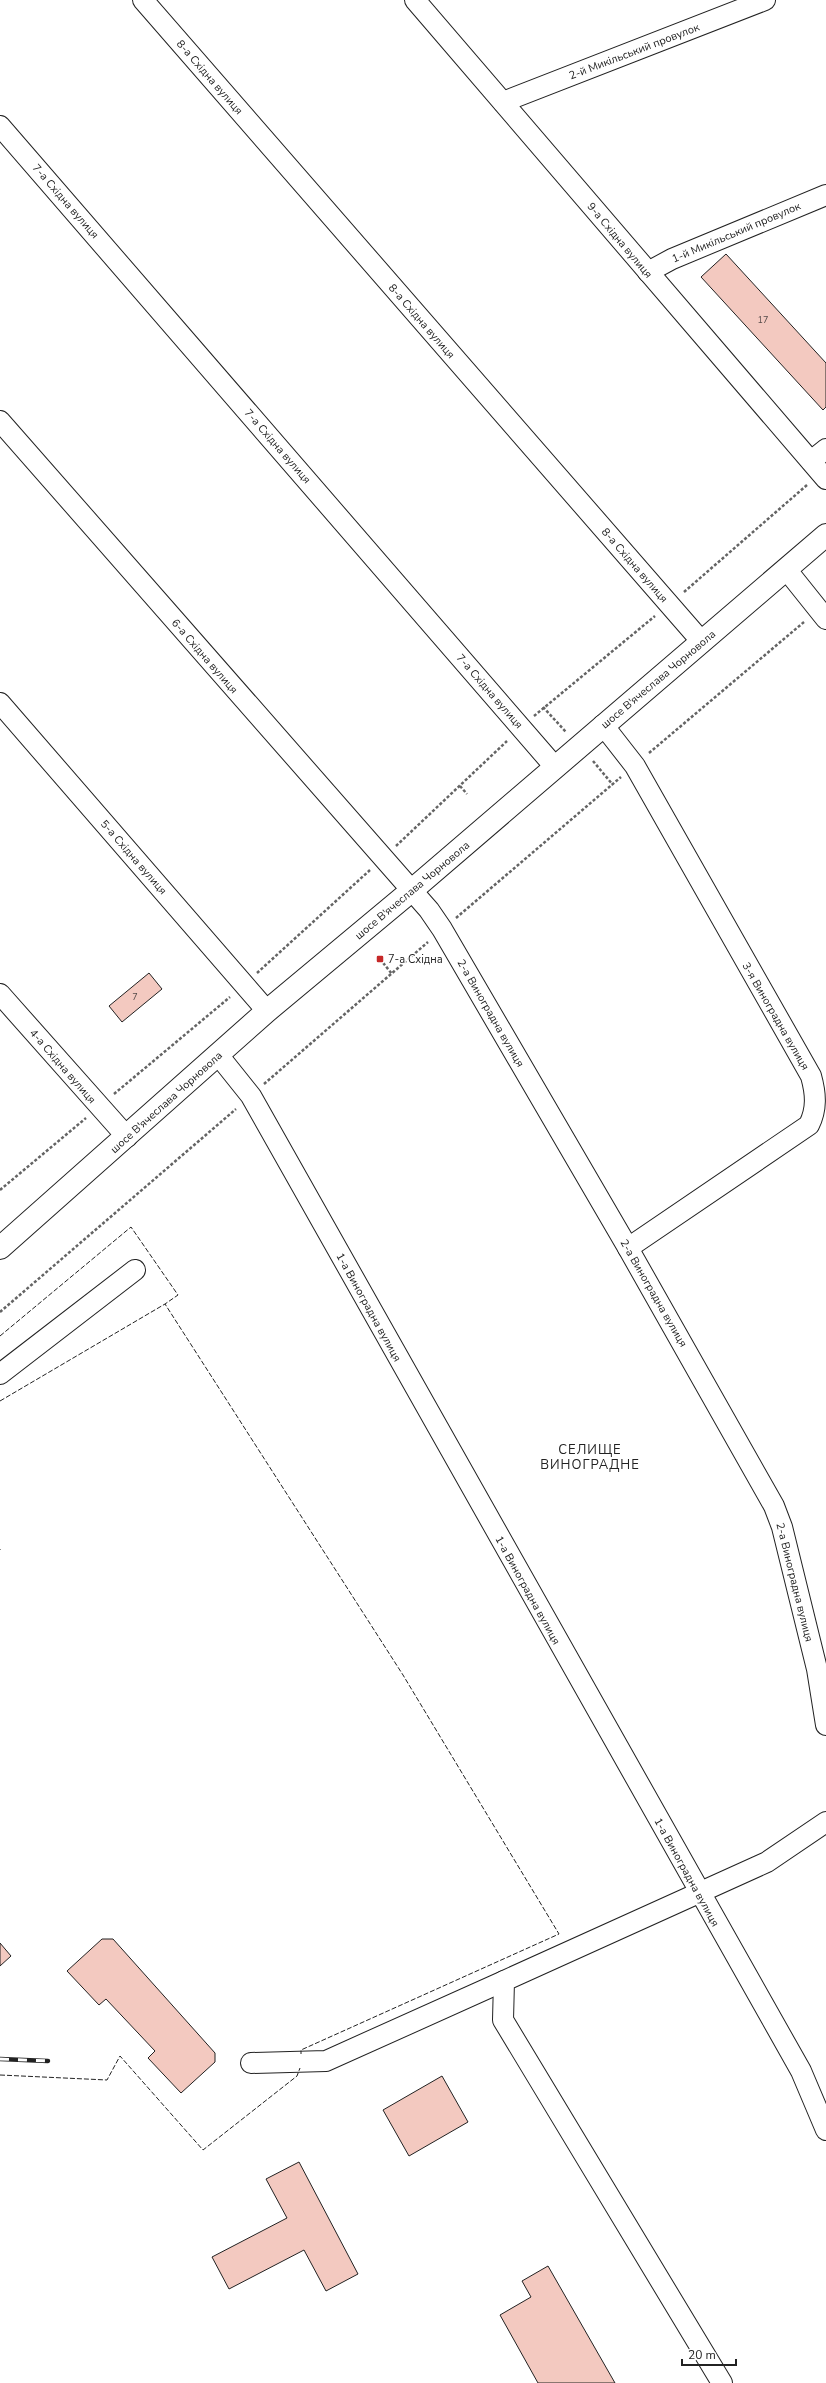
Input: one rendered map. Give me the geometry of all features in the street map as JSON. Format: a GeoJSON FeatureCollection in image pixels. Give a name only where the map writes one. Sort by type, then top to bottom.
{"type":"FeatureCollection","features":[{"type":"Feature","properties":{"kind":"main road","name":"шосе В'ячеслава Чорновола"},"geometry":{"type":"LineString","coordinates":[[0,1248],[127,1137],[267,1011],[411,891],[826,535]]}},
{"type":"Feature","properties":{"kind":"street","name":"8-а Східна вулиця"},"geometry":{"type":"LineString","coordinates":[[143,0],[702,642]]}},
{"type":"Feature","properties":{"kind":"street","name":"9-а Східна вулиця"},"geometry":{"type":"LineString","coordinates":[[415,0],[648,272],[821,465]]}},
{"type":"Feature","properties":{"kind":"street","name":"2-й Микільський провулок"},"geometry":{"type":"LineString","coordinates":[[503,102],[765,0]]}},
{"type":"Feature","properties":{"kind":"street","name":"7-а Східна вулиця"},"geometry":{"type":"LineString","coordinates":[[0,126],[555,767]]}},
{"type":"Feature","properties":{"kind":"street","name":"1-й Микільський провулок"},"geometry":{"type":"LineString","coordinates":[[648,272],[672,259],[826,195]]}},
{"type":"Feature","properties":{"kind":"street","name":"6-а Східна вулиця"},"geometry":{"type":"LineString","coordinates":[[0,420],[411,891]]}},
{"type":"Feature","properties":{"kind":"street"},"geometry":{"type":"LineString","coordinates":[[786,569],[823,614]]}},
{"type":"Feature","properties":{"kind":"street","name":"5-а Східна вулиця"},"geometry":{"type":"LineString","coordinates":[[0,703],[267,1011]]}},
{"type":"Feature","properties":{"kind":"street","name":"3-я Виноградна вулиця"},"geometry":{"type":"LineString","coordinates":[[604,725],[635,766],[811,1076],[815,1090],[814,1115],[808,1125],[628,1248]]}},
{"type":"Feature","properties":{"kind":"street","name":"2-а Виноградна вулиця"},"geometry":{"type":"LineString","coordinates":[[411,891],[442,929],[628,1248],[774,1506],[782,1527],[817,1669],[826,1725]]}},
{"type":"Feature","properties":{"kind":"street","name":"4-а Східна вулиця"},"geometry":{"type":"LineString","coordinates":[[0,994],[127,1137]]}},
{"type":"Feature","properties":{"kind":"street","name":"1-а Виноградна вулиця"},"geometry":{"type":"LineString","coordinates":[[218,1056],[251,1096],[699,1894],[801,2071],[826,2130]]}},
{"type":"Feature","properties":{"kind":"street"},"geometry":{"type":"LineString","coordinates":[[0,1374],[135,1270]]}},
{"type":"Feature","properties":{"kind":"street"},"geometry":{"type":"LineString","coordinates":[[251,2063],[326,2061],[767,1862],[826,1822]]}},
{"type":"Feature","properties":{"kind":"street"},"geometry":{"type":"LineString","coordinates":[[504,1981],[503,2020],[722,2383]]}},
{"type":"Feature","properties":{"kind":"path"},"geometry":{"type":"LineString","coordinates":[[669,604],[821,465]]}},
{"type":"Feature","properties":{"kind":"path"},"geometry":{"type":"LineString","coordinates":[[0,1312],[392,974],[442,929],[635,766],[823,614]]}},
{"type":"Feature","properties":{"kind":"path"},"geometry":{"type":"LineString","coordinates":[[543,707],[567,734]]}},
{"type":"Feature","properties":{"kind":"path"},"geometry":{"type":"LineString","coordinates":[[592,761],[613,785]]}},
{"type":"Feature","properties":{"kind":"path"},"geometry":{"type":"LineString","coordinates":[[460,786],[467,794]]}},
{"type":"Feature","properties":{"kind":"path"},"geometry":{"type":"LineString","coordinates":[[380,959],[392,974]]}},
{"type":"Feature","properties":{"kind":"path"},"geometry":{"type":"LineString","coordinates":[[0,1190],[99,1107]]}},
{"type":"Feature","properties":{"kind":"building"},"geometry":{"type":"Polygon","coordinates":[[[726,254],[826,363],[826,407],[823,410],[701,277],[726,254]]]}},
{"type":"Feature","properties":{"kind":"building"},"geometry":{"type":"Polygon","coordinates":[[[149,973],[162,989],[122,1022],[109,1006],[149,973]]]}},
{"type":"Feature","properties":{"kind":"building"},"geometry":{"type":"Polygon","coordinates":[[[102,1939],[113,1939],[215,2053],[215,2062],[181,2093],[148,2058],[155,2051],[106,1999],[99,2005],[67,1971],[102,1939]]]}},
{"type":"Feature","properties":{"kind":"building"},"geometry":{"type":"Polygon","coordinates":[[[0,1943],[11,1956],[0,1966],[0,1943]]]}},
{"type":"Feature","properties":{"kind":"building"},"geometry":{"type":"Polygon","coordinates":[[[442,2076],[468,2122],[409,2156],[383,2110],[442,2076]]]}},
{"type":"Feature","properties":{"kind":"building"},"geometry":{"type":"Polygon","coordinates":[[[299,2162],[358,2274],[326,2291],[304,2250],[229,2289],[212,2257],[287,2218],[266,2179],[299,2162]]]}},
{"type":"Feature","properties":{"kind":"building"},"geometry":{"type":"Polygon","coordinates":[[[548,2266],[615,2383],[538,2383],[500,2315],[531,2297],[522,2281],[548,2266]]]}},
{"type":"Feature","properties":{"kind":"railway"},"geometry":{"type":"LineString","coordinates":[[0,2059],[48,2061]]}},
{"type":"Feature","properties":{"kind":"fence"},"geometry":{"type":"LineString","coordinates":[[0,1336],[131,1227],[178,1295],[165,1304]]}},
{"type":"Feature","properties":{"kind":"fence"},"geometry":{"type":"LineString","coordinates":[[0,1401],[165,1304],[403,1675],[559,1934],[301,2050],[301,2054]]}},
{"type":"Feature","properties":{"kind":"fence"},"geometry":{"type":"LineString","coordinates":[[0,2075],[107,2080],[120,2056],[203,2150],[297,2076],[300,2068]]}},
{"type":"Feature","properties":{"kind":"place","name":"7-а Східна"},"geometry":{"type":"Point","coordinates":[380,959]}},
{"type":"Feature","properties":{"kind":"district","name":"СЕЛИЩЕ ВИНОГРАДНЕ"},"geometry":{"type":"Point","coordinates":[590,1456]}}]}
